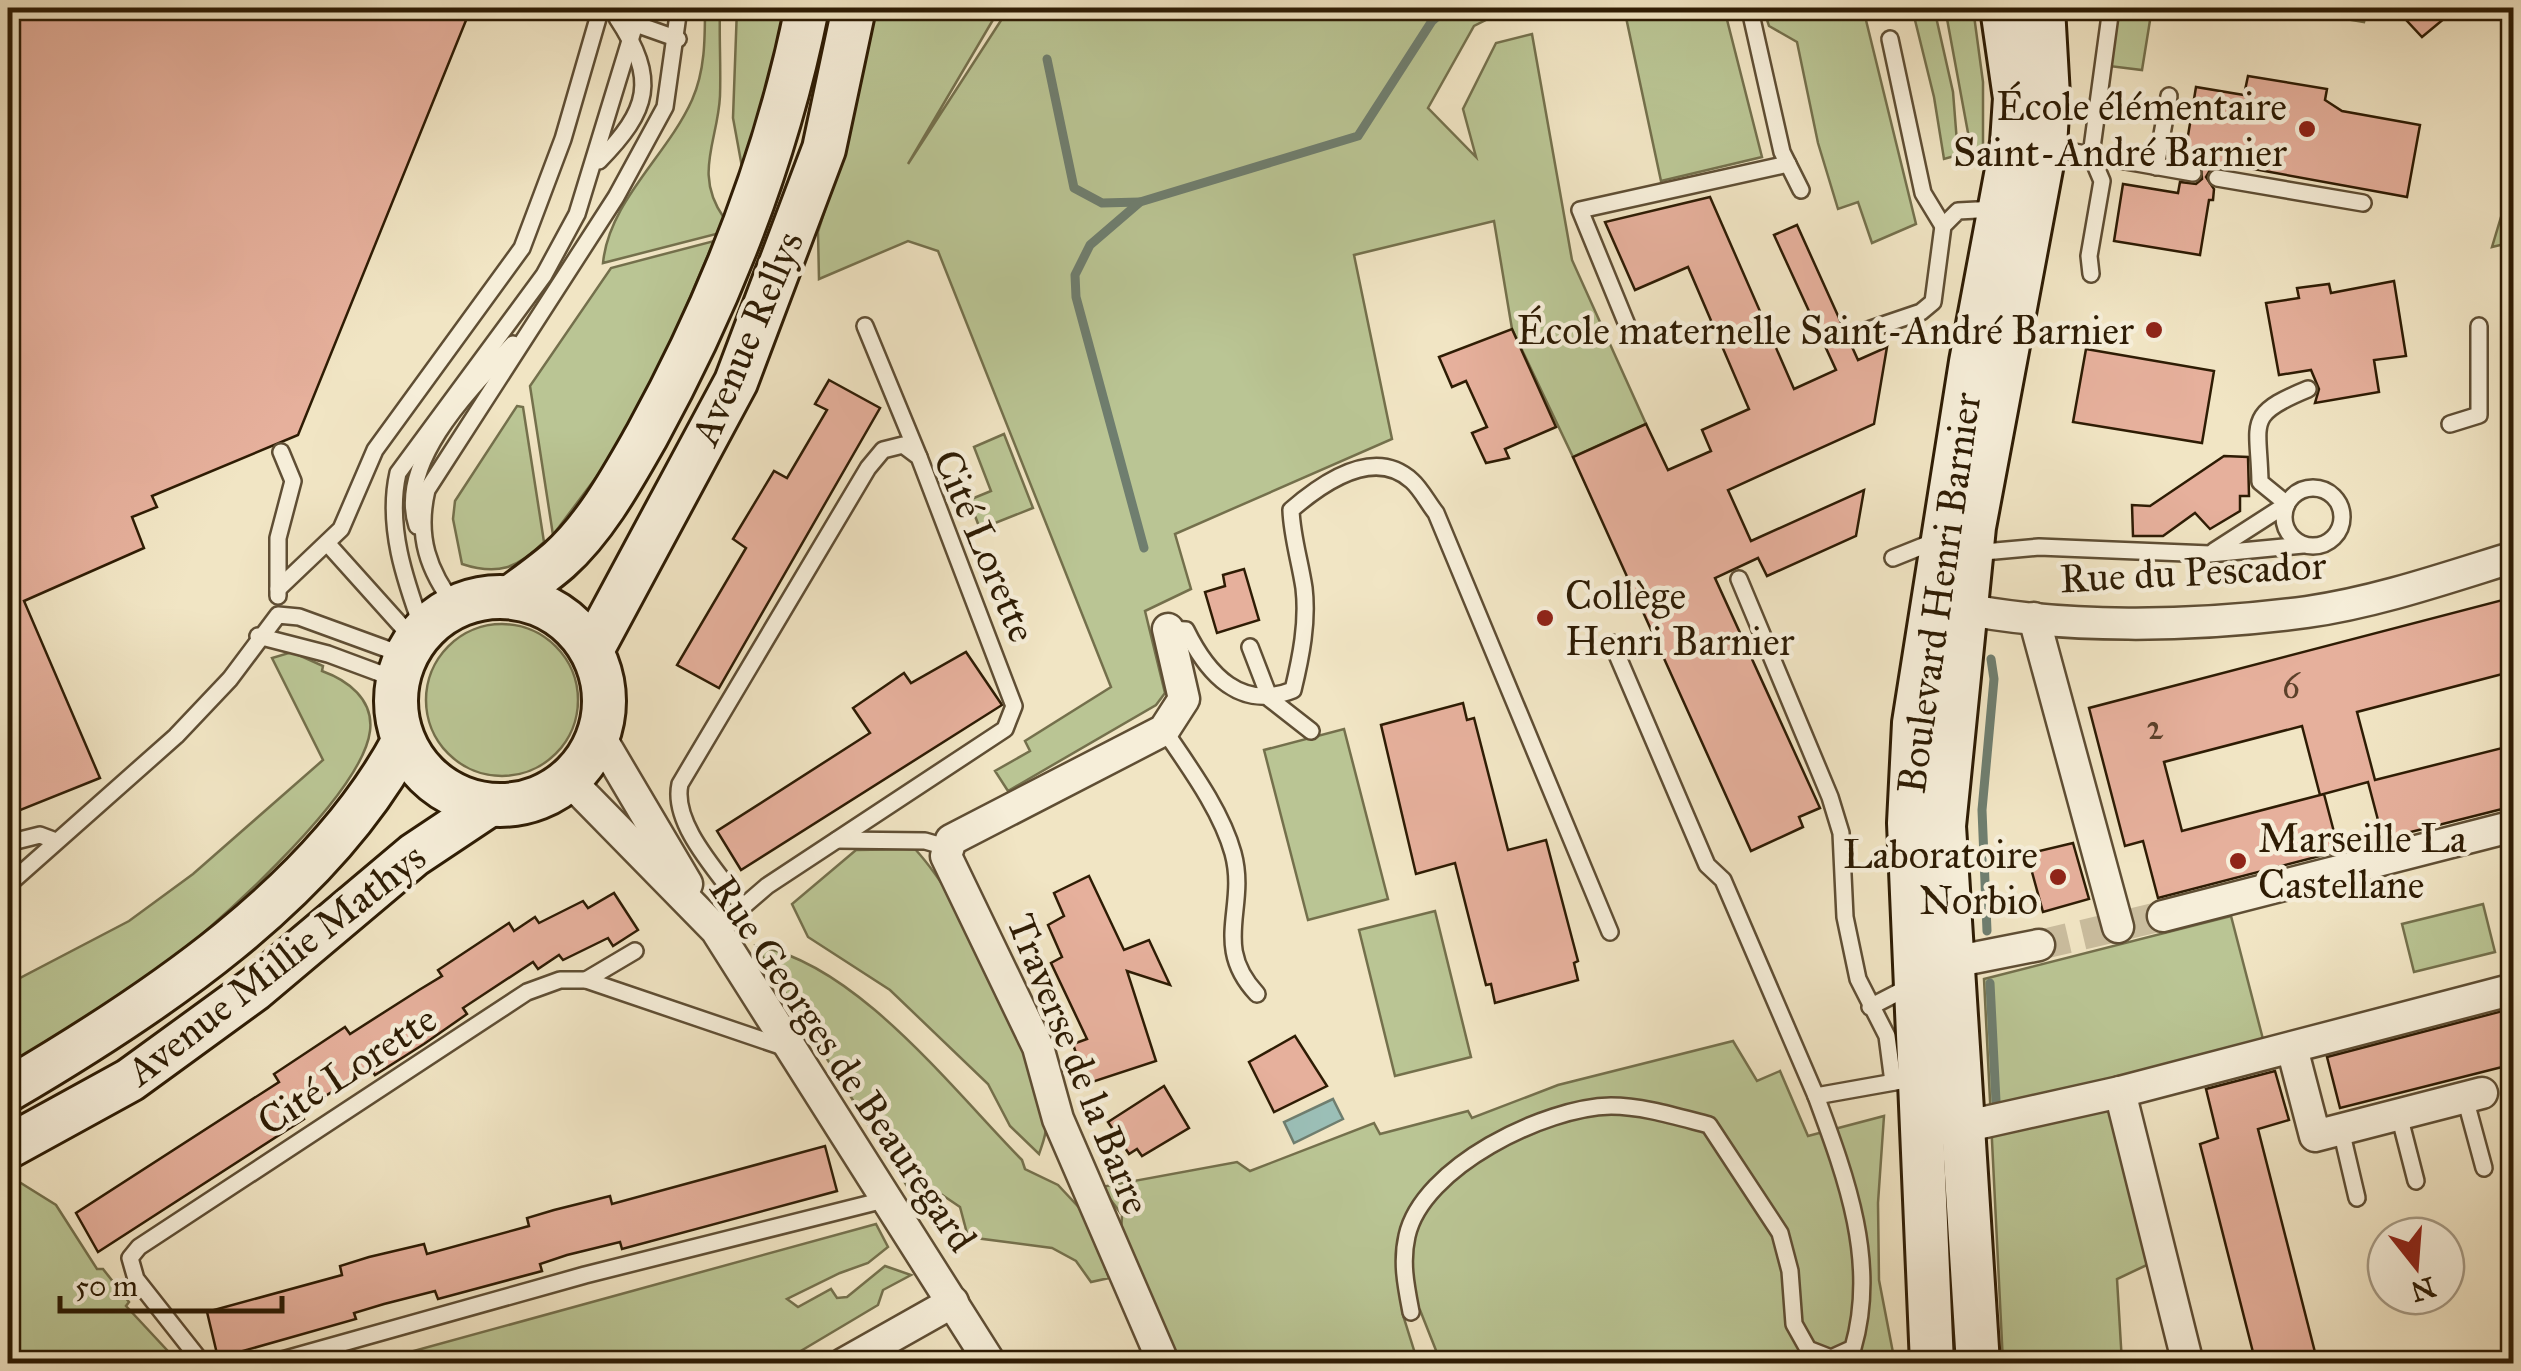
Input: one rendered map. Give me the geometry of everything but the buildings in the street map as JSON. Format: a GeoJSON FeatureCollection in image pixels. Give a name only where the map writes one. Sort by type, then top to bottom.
{"type":"FeatureCollection","features":[{"type":"Feature","properties":{"kind":"street","name":"Avenue Rellys"},"geometry":{"type":"LineString","coordinates":[[511,597],[562,558],[622,480],[685,366],[741,234],[796,66],[807,8]]}},
{"type":"Feature","properties":{"kind":"street","name":"Avenue Rellys"},"geometry":{"type":"LineString","coordinates":[[592,650],[736,382],[824,149],[854,8]]}},
{"type":"Feature","properties":{"kind":"street","name":"Boulevard Henri Barnier"},"geometry":{"type":"LineString","coordinates":[[1950,550],[2028,145],[2015,98],[2002,8]]}},
{"type":"Feature","properties":{"kind":"street","name":"Boulevard Henri Barnier"},"geometry":{"type":"LineString","coordinates":[[1932,1364],[1907,1080],[1933,966],[1944,826],[1950,550],[2000,209],[2048,96],[2042,8]]}},
{"type":"Feature","properties":{"kind":"street","name":"Rue du Pescador"},"geometry":{"type":"LineString","coordinates":[[1948,606],[2034,618],[2163,621],[2306,612],[2368,600],[2514,557]]}},
{"type":"Feature","properties":{"kind":"street"},"geometry":{"type":"LineString","coordinates":[[511,597],[558,614],[592,650],[604,692],[599,736],[569,780],[545,796],[518,804],[489,805],[462,799],[438,786],[418,766],[403,742],[395,700],[419,643],[482,598],[511,597]]}},
{"type":"Feature","properties":{"kind":"street"},"geometry":{"type":"LineString","coordinates":[[2034,618],[2118,927]]}},
{"type":"Feature","properties":{"kind":"street"},"geometry":{"type":"LineString","coordinates":[[946,847],[951,840],[1164,730],[1184,699],[1168,629]]}},
{"type":"Feature","properties":{"kind":"street"},"geometry":{"type":"LineString","coordinates":[[599,736],[711,924]]}},
{"type":"Feature","properties":{"kind":"street","name":"Avenue Millie Mathys"},"geometry":{"type":"LineString","coordinates":[[8,1090],[104,1033],[230,940],[348,827],[403,742]]}},
{"type":"Feature","properties":{"kind":"street","name":"Rue Georges de Beauregard"},"geometry":{"type":"LineString","coordinates":[[569,780],[711,924],[796,1051],[991,1364]]}},
{"type":"Feature","properties":{"kind":"street","name":"Avenue Millie Mathys"},"geometry":{"type":"LineString","coordinates":[[8,1146],[130,1080],[255,989],[414,855],[489,805]]}},
{"type":"Feature","properties":{"kind":"street"},"geometry":{"type":"LineString","coordinates":[[2163,916],[2514,826]]}},
{"type":"Feature","properties":{"kind":"street","name":"Traverse de la Barre"},"geometry":{"type":"LineString","coordinates":[[946,847],[946,856],[1038,1047],[1058,1119],[1164,1364]]}},
{"type":"Feature","properties":{"kind":"street"},"geometry":{"type":"LineString","coordinates":[[1933,966],[2039,944]]}},
{"type":"Feature","properties":{"kind":"street","name":"Boulevard Henri Barnier"},"geometry":{"type":"LineString","coordinates":[[1933,966],[1963,1127],[1978,1364]]}},
{"type":"Feature","properties":{"kind":"street"},"geometry":{"type":"LineString","coordinates":[[1963,1127],[2120,1092],[2514,989]]}},
{"type":"Feature","properties":{"kind":"street"},"geometry":{"type":"LineString","coordinates":[[2292,1048],[2315,1136],[2473,1096]]}},
{"type":"Feature","properties":{"kind":"street"},"geometry":{"type":"LineString","coordinates":[[2120,1092],[2188,1364]]}},
{"type":"Feature","properties":{"kind":"street"},"geometry":{"type":"LineString","coordinates":[[843,1364],[954,1302]]}},
{"type":"Feature","properties":{"kind":"lane"},"geometry":{"type":"LineString","coordinates":[[419,643],[434,579],[424,549],[422,514],[427,490],[616,197],[666,107],[680,8]]}},
{"type":"Feature","properties":{"kind":"lane"},"geometry":{"type":"LineString","coordinates":[[2091,274],[2089,256],[2102,181],[2091,155],[2111,8]]}},
{"type":"Feature","properties":{"kind":"lane"},"geometry":{"type":"LineString","coordinates":[[278,590],[341,529],[375,450],[522,248],[557,157],[596,9],[678,39]]}},
{"type":"Feature","properties":{"kind":"lane"},"geometry":{"type":"LineString","coordinates":[[1752,19],[1788,164],[1801,190]]}},
{"type":"Feature","properties":{"kind":"lane"},"geometry":{"type":"LineString","coordinates":[[419,643],[396,536],[392,501],[398,473],[544,274],[578,214],[636,24]]}},
{"type":"Feature","properties":{"kind":"lane"},"geometry":{"type":"LineString","coordinates":[[595,165],[642,106],[646,75],[636,24]]}},
{"type":"Feature","properties":{"kind":"lane"},"geometry":{"type":"LineString","coordinates":[[1862,332],[1920,312],[1933,302],[1942,226],[1923,192],[1890,39]]}},
{"type":"Feature","properties":{"kind":"lane"},"geometry":{"type":"LineString","coordinates":[[2156,167],[2169,96]]}},
{"type":"Feature","properties":{"kind":"lane"},"geometry":{"type":"LineString","coordinates":[[2028,145],[2193,173]]}},
{"type":"Feature","properties":{"kind":"lane"},"geometry":{"type":"LineString","coordinates":[[1632,337],[1580,210],[1788,164]]}},
{"type":"Feature","properties":{"kind":"lane"},"geometry":{"type":"LineString","coordinates":[[2217,178],[2363,204]]}},
{"type":"Feature","properties":{"kind":"lane"},"geometry":{"type":"LineString","coordinates":[[1942,226],[1958,211],[2000,209]]}},
{"type":"Feature","properties":{"kind":"lane"},"geometry":{"type":"LineString","coordinates":[[866,326],[920,457]]}},
{"type":"Feature","properties":{"kind":"lane"},"geometry":{"type":"LineString","coordinates":[[2450,424],[2480,415],[2480,326]]}},
{"type":"Feature","properties":{"kind":"lane"},"geometry":{"type":"LineString","coordinates":[[2303,545],[2288,532],[2287,504],[2260,482],[2255,426],[2260,412],[2274,402],[2308,389]]}},
{"type":"Feature","properties":{"kind":"lane","name":"Cité Lorette"},"geometry":{"type":"LineString","coordinates":[[711,924],[743,907],[1005,728],[1014,706],[920,457],[904,445],[883,450],[868,468],[680,784],[677,797],[682,816],[743,907]]}},
{"type":"Feature","properties":{"kind":"lane"},"geometry":{"type":"LineString","coordinates":[[8,885],[176,736],[230,679],[258,636],[278,615],[278,538],[293,481],[281,452]]}},
{"type":"Feature","properties":{"kind":"lane"},"geometry":{"type":"LineString","coordinates":[[1168,629],[1186,630],[1196,651],[1240,696],[1270,699],[1293,690],[1303,651],[1304,588],[1292,540],[1291,510],[1321,485],[1353,471],[1384,467],[1411,480],[1436,514],[1610,932]]}},
{"type":"Feature","properties":{"kind":"lane"},"geometry":{"type":"LineString","coordinates":[[1892,558],[1950,550],[2039,548],[2210,554],[2303,545],[2332,540],[2341,523],[2339,505],[2327,492],[2310,488],[2210,554]]}},
{"type":"Feature","properties":{"kind":"lane"},"geometry":{"type":"LineString","coordinates":[[327,544],[419,643]]}},
{"type":"Feature","properties":{"kind":"lane"},"geometry":{"type":"LineString","coordinates":[[1739,579],[1841,833],[1845,917],[1858,979],[1907,1080],[1816,1096]]}},
{"type":"Feature","properties":{"kind":"lane"},"geometry":{"type":"LineString","coordinates":[[278,615],[419,643]]}},
{"type":"Feature","properties":{"kind":"lane"},"geometry":{"type":"LineString","coordinates":[[258,636],[328,654],[419,643]]}},
{"type":"Feature","properties":{"kind":"lane"},"geometry":{"type":"LineString","coordinates":[[1411,1312],[1403,1272],[1407,1234],[1423,1200],[1442,1180],[1508,1135],[1564,1115],[1610,1106],[1709,1124],[1780,1234],[1790,1271],[1794,1324],[1808,1350],[1831,1358],[1853,1348],[1864,1285],[1858,1236],[1848,1190],[1816,1096],[1724,880],[1707,866],[1612,643]]}},
{"type":"Feature","properties":{"kind":"lane"},"geometry":{"type":"LineString","coordinates":[[1250,647],[1270,699],[1312,731]]}},
{"type":"Feature","properties":{"kind":"lane"},"geometry":{"type":"LineString","coordinates":[[1164,730],[1220,821],[1234,855],[1234,959],[1240,976],[1257,994]]}},
{"type":"Feature","properties":{"kind":"lane"},"geometry":{"type":"LineString","coordinates":[[8,843],[40,835],[56,842]]}},
{"type":"Feature","properties":{"kind":"lane"},"geometry":{"type":"LineString","coordinates":[[837,840],[925,842],[946,847]]}},
{"type":"Feature","properties":{"kind":"lane"},"geometry":{"type":"LineString","coordinates":[[586,980],[634,951]]}},
{"type":"Feature","properties":{"kind":"lane"},"geometry":{"type":"LineString","coordinates":[[1870,1007],[1900,992],[1933,966]]}},
{"type":"Feature","properties":{"kind":"lane","name":"Cité Lorette"},"geometry":{"type":"LineString","coordinates":[[203,1364],[136,1280],[130,1258],[139,1247],[526,992],[560,980],[586,980],[796,1051]]}},
{"type":"Feature","properties":{"kind":"lane"},"geometry":{"type":"LineString","coordinates":[[2473,1096],[2484,1168]]}},
{"type":"Feature","properties":{"kind":"lane"},"geometry":{"type":"LineString","coordinates":[[2399,1114],[2416,1181]]}},
{"type":"Feature","properties":{"kind":"lane"},"geometry":{"type":"LineString","coordinates":[[2341,1130],[2357,1198]]}},
{"type":"Feature","properties":{"kind":"lane"},"geometry":{"type":"LineString","coordinates":[[268,1364],[585,1275],[888,1200]]}},
{"type":"Feature","properties":{"kind":"green space"},"geometry":{"type":"Polygon","coordinates":[[[705,8],[720,8],[720,96],[709,172],[710,187],[724,218],[720,233],[603,263],[616,219],[692,100],[702,66],[705,8]]]}},
{"type":"Feature","properties":{"kind":"green space"},"geometry":{"type":"Polygon","coordinates":[[[737,8],[786,8],[744,178],[733,118],[737,8]]]}},
{"type":"Feature","properties":{"kind":"green space"},"geometry":{"type":"Polygon","coordinates":[[[875,8],[1000,8],[908,164],[1009,8],[1510,8],[1474,26],[1428,108],[1476,157],[1463,109],[1496,43],[1532,34],[1572,260],[1646,424],[1573,457],[1512,329],[1494,221],[1354,255],[1392,439],[1175,534],[1191,589],[1145,611],[1165,693],[1156,705],[1008,791],[995,771],[1030,751],[1025,741],[1111,687],[938,251],[908,241],[819,279],[818,232],[845,146],[875,8]]]}},
{"type":"Feature","properties":{"kind":"green space"},"geometry":{"type":"Polygon","coordinates":[[[1624,8],[1724,8],[1762,157],[1661,181],[1624,8]]]}},
{"type":"Feature","properties":{"kind":"green space"},"geometry":{"type":"Polygon","coordinates":[[[1763,8],[1863,8],[1916,224],[1872,243],[1858,202],[1838,209],[1818,143],[1797,42],[1769,26],[1763,8]]]}},
{"type":"Feature","properties":{"kind":"green space"},"geometry":{"type":"Polygon","coordinates":[[[1912,8],[1934,8],[1953,92],[1958,155],[1944,159],[1934,97],[1912,8]]]}},
{"type":"Feature","properties":{"kind":"green space"},"geometry":{"type":"Polygon","coordinates":[[[1945,8],[1973,8],[1983,82],[1983,157],[1973,160],[1945,8]]]}},
{"type":"Feature","properties":{"kind":"green space"},"geometry":{"type":"Polygon","coordinates":[[[2120,8],[2152,8],[2142,70],[2109,66],[2120,8]]]}},
{"type":"Feature","properties":{"kind":"green space"},"geometry":{"type":"Polygon","coordinates":[[[2280,8],[2364,8],[2367,11],[2364,22],[2280,8]]]}},
{"type":"Feature","properties":{"kind":"green space"},"geometry":{"type":"Polygon","coordinates":[[[2513,177],[2513,242],[2492,247],[2513,177]]]}},
{"type":"Feature","properties":{"kind":"green space"},"geometry":{"type":"Polygon","coordinates":[[[714,241],[636,424],[553,535],[530,386],[611,268],[714,241]]]}},
{"type":"Feature","properties":{"kind":"green space"},"geometry":{"type":"Polygon","coordinates":[[[517,406],[523,407],[544,542],[516,564],[497,569],[475,568],[462,564],[453,519],[455,501],[517,406]]]}},
{"type":"Feature","properties":{"kind":"green space"},"geometry":{"type":"Polygon","coordinates":[[[1004,434],[1033,508],[980,529],[969,500],[991,491],[974,447],[1004,434]]]}},
{"type":"Feature","properties":{"kind":"green space"},"geometry":{"type":"Polygon","coordinates":[[[502,624],[531,630],[556,646],[572,671],[578,700],[572,729],[556,754],[531,770],[502,776],[473,770],[448,754],[432,729],[426,700],[432,671],[448,646],[473,630],[502,624]]]}},
{"type":"Feature","properties":{"kind":"green space"},"geometry":{"type":"Polygon","coordinates":[[[292,652],[323,666],[322,671],[357,692],[368,709],[370,731],[360,759],[340,792],[277,864],[174,958],[115,1001],[8,1066],[8,965],[16,980],[129,921],[193,874],[323,760],[272,658],[292,652]]]}},
{"type":"Feature","properties":{"kind":"green space"},"geometry":{"type":"Polygon","coordinates":[[[1344,729],[1388,899],[1308,920],[1264,750],[1344,729]]]}},
{"type":"Feature","properties":{"kind":"green space"},"geometry":{"type":"Polygon","coordinates":[[[915,849],[956,905],[1013,1019],[1046,1124],[1039,1154],[1010,1126],[988,1084],[890,990],[808,937],[792,904],[856,850],[915,849]]]}},
{"type":"Feature","properties":{"kind":"green space"},"geometry":{"type":"Polygon","coordinates":[[[2483,904],[2495,952],[2414,972],[2402,924],[2483,904]]]}},
{"type":"Feature","properties":{"kind":"green space"},"geometry":{"type":"Polygon","coordinates":[[[1435,911],[1471,1057],[1395,1076],[1359,930],[1435,911]]]}},
{"type":"Feature","properties":{"kind":"green space"},"geometry":{"type":"Polygon","coordinates":[[[2231,916],[2264,1043],[2106,1085],[2149,1264],[2117,1279],[2122,1363],[2003,1363],[1984,979],[2231,916]]]}},
{"type":"Feature","properties":{"kind":"green space"},"geometry":{"type":"Polygon","coordinates":[[[756,946],[793,957],[830,976],[900,1033],[1022,1160],[1025,1169],[1058,1185],[1086,1215],[1109,1278],[1091,1282],[1076,1261],[1052,1248],[968,1237],[960,1207],[932,1188],[910,1191],[756,946]]]}},
{"type":"Feature","properties":{"kind":"green space"},"geometry":{"type":"Polygon","coordinates":[[[1733,1041],[1757,1081],[1780,1071],[1808,1136],[1884,1116],[1878,1203],[1879,1280],[1895,1363],[1441,1363],[1420,1310],[1403,1315],[1418,1363],[1174,1363],[1121,1235],[1122,1215],[1101,1187],[1237,1162],[1250,1171],[1374,1123],[1380,1134],[1468,1111],[1472,1118],[1558,1085],[1733,1041]]]}},
{"type":"Feature","properties":{"kind":"green space"},"geometry":{"type":"Polygon","coordinates":[[[8,1175],[56,1205],[97,1269],[103,1269],[129,1302],[126,1306],[179,1363],[8,1363],[8,1175]]]}},
{"type":"Feature","properties":{"kind":"green space"},"geometry":{"type":"Polygon","coordinates":[[[876,1224],[888,1247],[868,1263],[787,1299],[798,1307],[831,1289],[837,1298],[847,1297],[885,1266],[911,1275],[883,1290],[878,1305],[789,1358],[791,1363],[370,1363],[876,1224]]]}},
{"type":"Feature","properties":{"kind":"water"},"geometry":{"type":"Polygon","coordinates":[[[1333,1099],[1343,1119],[1294,1143],[1284,1122],[1333,1099]]]}},
{"type":"Feature","properties":{"kind":"waterway"},"geometry":{"type":"LineString","coordinates":[[1144,548],[1076,297],[1075,275],[1090,245],[1140,202],[1358,136],[1432,21],[1447,8]]}},
{"type":"Feature","properties":{"kind":"waterway"},"geometry":{"type":"LineString","coordinates":[[1047,59],[1074,188],[1102,203],[1140,202]]}},
{"type":"Feature","properties":{"kind":"waterway"},"geometry":{"type":"LineString","coordinates":[[1987,931],[1982,810],[1994,679],[1991,659]]}},
{"type":"Feature","properties":{"kind":"waterway"},"geometry":{"type":"LineString","coordinates":[[1990,983],[1996,1101]]}},
{"type":"Feature","properties":{"kind":"tunnel"},"geometry":{"type":"LineString","coordinates":[[2039,945],[2163,916]]}},
{"type":"Feature","properties":{"kind":"place","name":"École élémentaire Saint-André Barnier"},"geometry":{"type":"Point","coordinates":[2307,129]}},
{"type":"Feature","properties":{"kind":"place","name":"École maternelle Saint-André Barnier"},"geometry":{"type":"Point","coordinates":[2154,330]}},
{"type":"Feature","properties":{"kind":"place","name":"Collège Henri Barnier"},"geometry":{"type":"Point","coordinates":[1545,618]}},
{"type":"Feature","properties":{"kind":"place","name":"Marseille La Castellane"},"geometry":{"type":"Point","coordinates":[2238,861]}},
{"type":"Feature","properties":{"kind":"place","name":"Laboratoire Norbio"},"geometry":{"type":"Point","coordinates":[2058,877]}}]}
